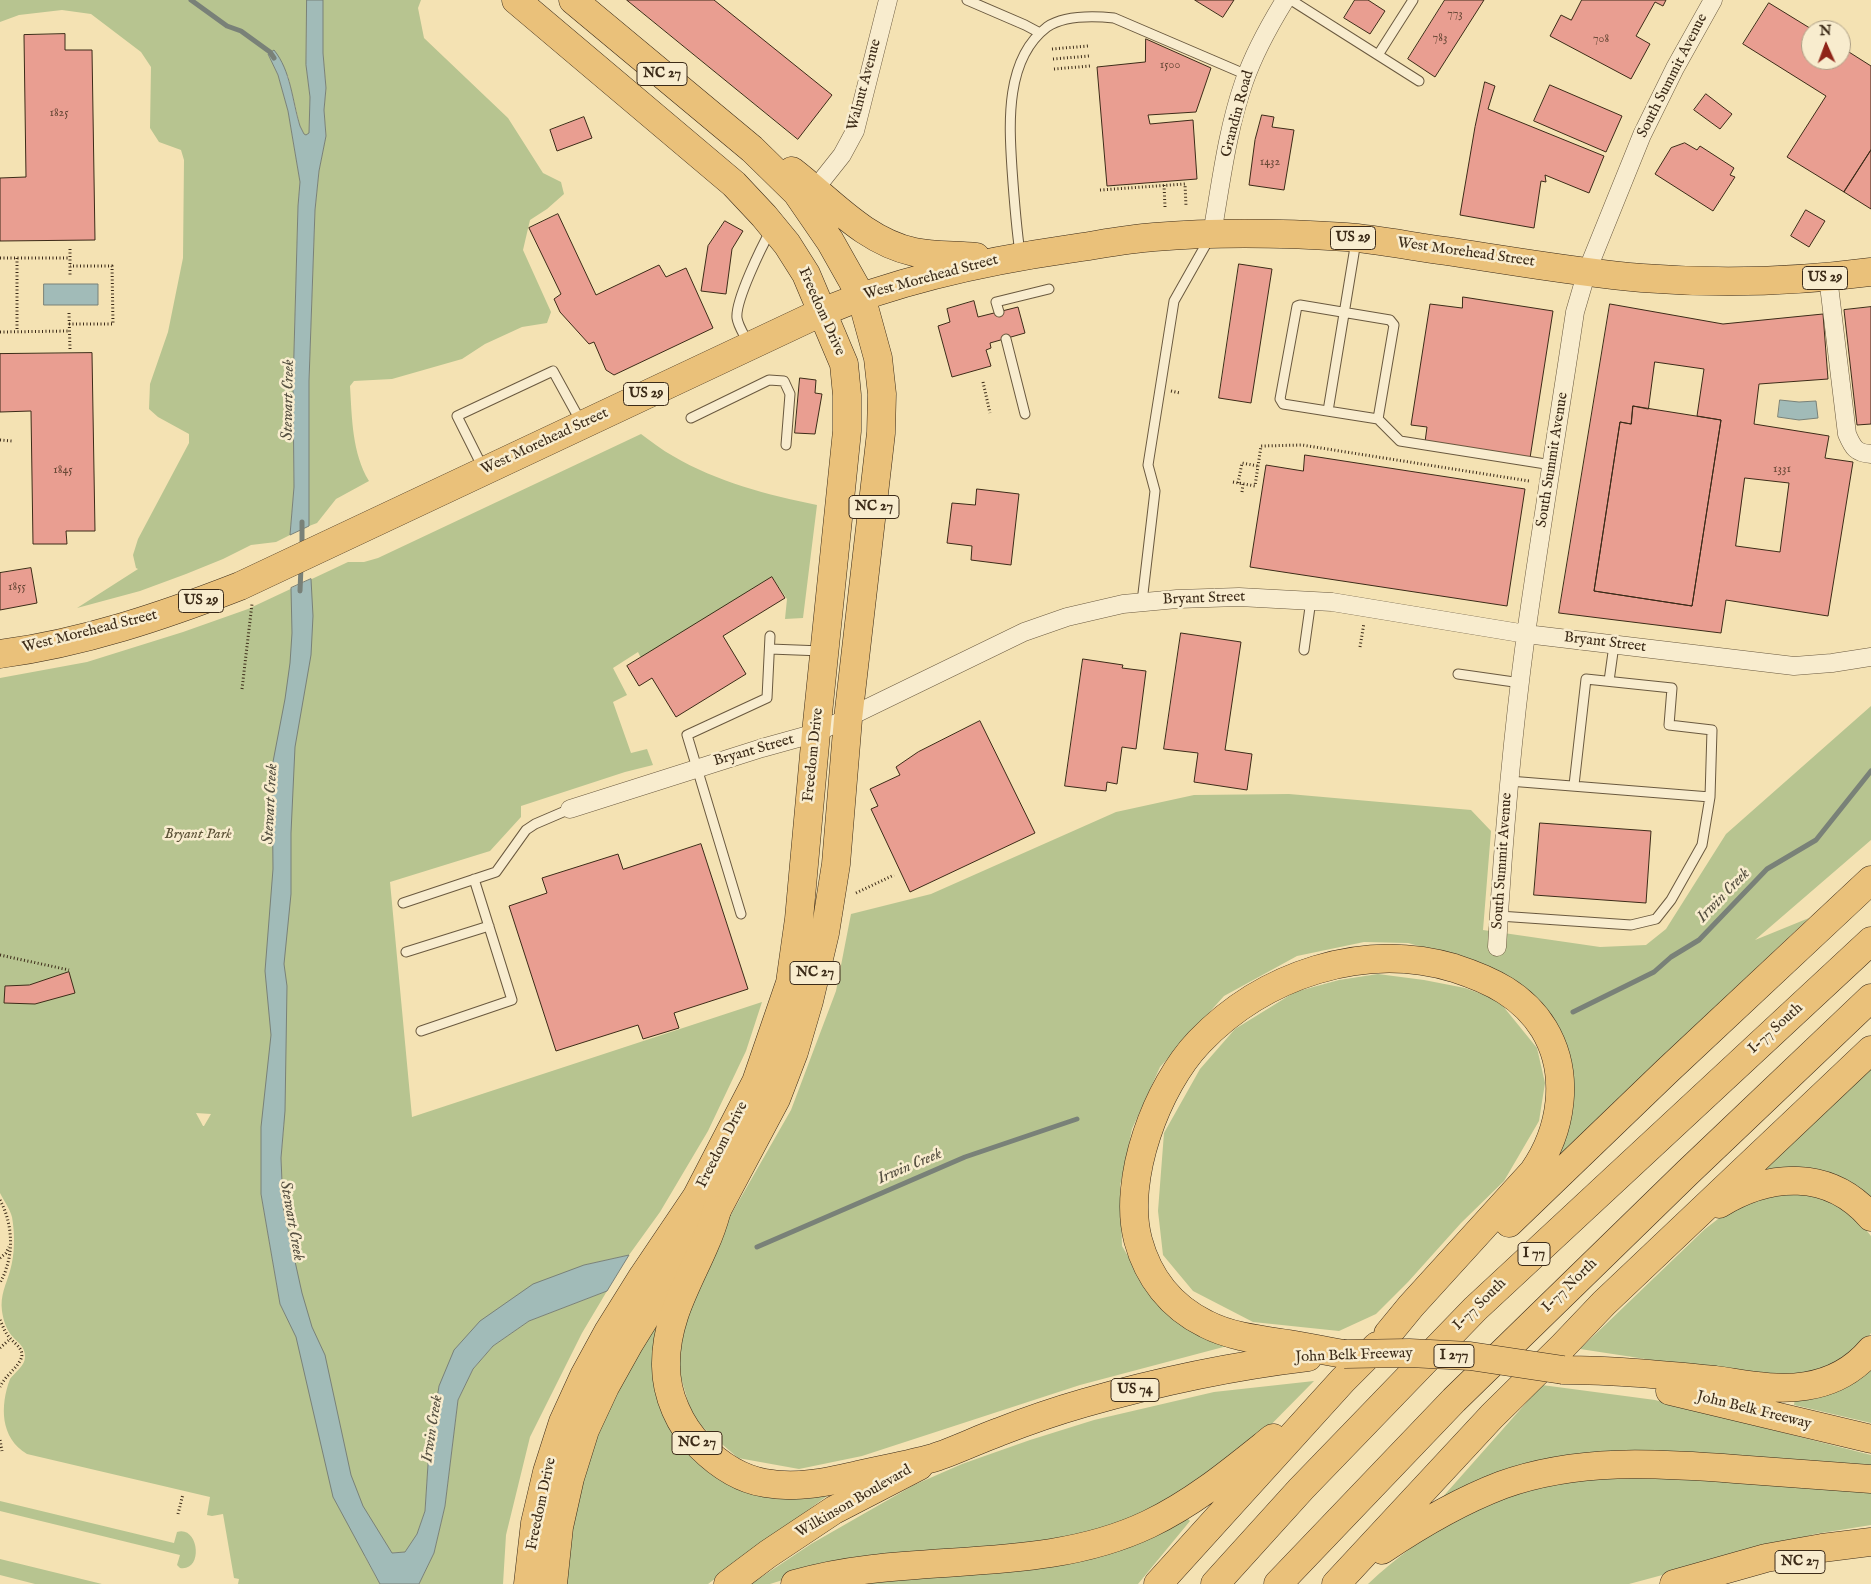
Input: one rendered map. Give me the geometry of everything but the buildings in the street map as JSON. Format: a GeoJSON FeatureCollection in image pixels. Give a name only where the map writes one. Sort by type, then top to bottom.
{"type":"FeatureCollection","features":[{"type":"Feature","properties":{"kind":"main road","name":"Freedom Drive"},"geometry":{"type":"LineString","coordinates":[[516,0],[734,184],[773,227],[787,244],[806,274],[844,364],[847,395],[847,431],[799,919],[790,982],[756,1082],[697,1196],[608,1332],[584,1376],[563,1422],[547,1472],[535,1523],[528,1584]]}},
{"type":"Feature","properties":{"kind":"main road"},"geometry":{"type":"LineString","coordinates":[[538,0],[559,16],[583,4]]}},
{"type":"Feature","properties":{"kind":"main road","name":"Freedom Drive"},"geometry":{"type":"LineString","coordinates":[[553,1584],[559,1527],[570,1478],[586,1430],[629,1344],[668,1282],[718,1210],[776,1099],[794,1052],[809,1001],[825,933],[836,864],[848,719],[882,433],[882,394],[878,358],[861,296],[830,241],[797,193],[752,149],[583,4]]}},
{"type":"Feature","properties":{"kind":"main road"},"geometry":{"type":"LineString","coordinates":[[752,149],[791,170],[843,214],[885,242],[915,252],[1012,258]]}},
{"type":"Feature","properties":{"kind":"main road","name":"West Morehead Street"},"geometry":{"type":"LineString","coordinates":[[0,654],[52,645],[111,630],[187,606],[251,581],[315,549],[822,312],[861,296],[921,278],[1012,258],[1152,237],[1212,234],[1275,234],[1357,238],[1640,278],[1700,282],[1828,278],[1871,272]]}},
{"type":"Feature","properties":{"kind":"main road"},"geometry":{"type":"LineString","coordinates":[[795,1584],[814,1578],[860,1570],[1017,1558],[1063,1551],[1109,1540],[1147,1525],[1201,1495],[1344,1367],[1388,1334],[1519,1214],[1871,880]]}},
{"type":"Feature","properties":{"kind":"main road","name":"I-77 South"},"geometry":{"type":"LineString","coordinates":[[1215,1584],[1301,1489],[1475,1309],[1871,941]]}},
{"type":"Feature","properties":{"kind":"main road"},"geometry":{"type":"LineString","coordinates":[[1344,1367],[1217,1329],[1184,1311],[1165,1293],[1145,1261],[1137,1237],[1135,1190],[1144,1139],[1167,1085],[1198,1043],[1223,1019],[1270,988],[1303,973],[1338,964],[1389,959],[1441,964],[1475,975],[1507,990],[1531,1011],[1546,1033],[1557,1063],[1560,1086],[1559,1113],[1552,1138],[1536,1167],[1388,1334]]}},
{"type":"Feature","properties":{"kind":"main road","name":"I-77 North"},"geometry":{"type":"LineString","coordinates":[[1278,1584],[1454,1400],[1694,1166],[1871,998]]}},
{"type":"Feature","properties":{"kind":"main road"},"geometry":{"type":"LineString","coordinates":[[1338,1582],[1492,1416],[1604,1303],[1871,1050]]}},
{"type":"Feature","properties":{"kind":"main road"},"geometry":{"type":"LineString","coordinates":[[1690,1222],[1736,1195],[1778,1181],[1800,1180],[1823,1184],[1843,1194],[1863,1208],[1871,1218]]}},
{"type":"Feature","properties":{"kind":"main road","name":"NC 27"},"geometry":{"type":"LineString","coordinates":[[718,1210],[706,1242],[675,1310],[668,1338],[666,1367],[670,1396],[694,1440],[712,1458],[729,1470],[759,1482],[791,1486],[817,1484],[933,1458]]}},
{"type":"Feature","properties":{"kind":"main road"},"geometry":{"type":"LineString","coordinates":[[1563,1370],[1644,1374],[1782,1389],[1807,1386],[1832,1379],[1854,1367],[1871,1350]]}},
{"type":"Feature","properties":{"kind":"main road","name":"John Belk Freeway"},"geometry":{"type":"LineString","coordinates":[[933,1458],[1017,1424],[1085,1403],[1192,1376],[1266,1362],[1344,1367],[1409,1353],[1470,1356],[1563,1370],[1695,1396],[1871,1439]]}},
{"type":"Feature","properties":{"kind":"main road"},"geometry":{"type":"LineString","coordinates":[[1158,1584],[1344,1367]]}},
{"type":"Feature","properties":{"kind":"main road","name":"Wilkinson Boulevard"},"geometry":{"type":"LineString","coordinates":[[728,1584],[768,1554],[834,1510],[933,1458]]}},
{"type":"Feature","properties":{"kind":"main road"},"geometry":{"type":"LineString","coordinates":[[1338,1582],[1363,1562],[1411,1531],[1461,1504],[1502,1485],[1546,1473],[1591,1466],[1649,1464],[1871,1478]]}},
{"type":"Feature","properties":{"kind":"main road"},"geometry":{"type":"LineString","coordinates":[[1674,1584],[1766,1558],[1864,1543]]}},
{"type":"Feature","properties":{"kind":"main road","name":"NC 27"},"geometry":{"type":"LineString","coordinates":[[1743,1584],[1817,1556],[1864,1543]]}},
{"type":"Feature","properties":{"kind":"street","name":"Walnut Avenue"},"geometry":{"type":"LineString","coordinates":[[815,189],[842,156],[855,131],[888,0]]}},
{"type":"Feature","properties":{"kind":"street","name":"Grandin Road"},"geometry":{"type":"LineString","coordinates":[[1212,234],[1230,136],[1247,75],[1270,23],[1285,0]]}},
{"type":"Feature","properties":{"kind":"street","name":"South Summit Avenue"},"geometry":{"type":"LineString","coordinates":[[1497,947],[1509,781],[1526,634],[1575,312],[1587,271],[1642,135],[1675,68],[1713,0]]}},
{"type":"Feature","properties":{"kind":"street"},"geometry":{"type":"LineString","coordinates":[[1828,278],[1847,434],[1854,449],[1861,453],[1871,454]]}},
{"type":"Feature","properties":{"kind":"street","name":"Bryant Street"},"geometry":{"type":"LineString","coordinates":[[570,809],[816,733],[1024,632],[1068,617],[1123,604],[1239,597],[1311,600],[1526,634],[1794,666],[1871,657]]}},
{"type":"Feature","properties":{"kind":"lane"},"geometry":{"type":"LineString","coordinates":[[967,0],[1040,33]]}},
{"type":"Feature","properties":{"kind":"lane"},"geometry":{"type":"LineString","coordinates":[[1291,0],[1419,81]]}},
{"type":"Feature","properties":{"kind":"lane"},"geometry":{"type":"LineString","coordinates":[[1378,55],[1413,0]]}},
{"type":"Feature","properties":{"kind":"lane"},"geometry":{"type":"LineString","coordinates":[[1012,258],[1015,210],[1009,124],[1016,78],[1026,51],[1040,33],[1056,22],[1103,16],[1114,18],[1247,75]]}},
{"type":"Feature","properties":{"kind":"lane"},"geometry":{"type":"LineString","coordinates":[[749,346],[737,318],[740,301],[756,257],[773,227]]}},
{"type":"Feature","properties":{"kind":"lane"},"geometry":{"type":"LineString","coordinates":[[1142,602],[1155,491],[1148,465],[1174,300],[1212,234]]}},
{"type":"Feature","properties":{"kind":"lane"},"geometry":{"type":"LineString","coordinates":[[1328,411],[1357,238]]}},
{"type":"Feature","properties":{"kind":"lane"},"geometry":{"type":"LineString","coordinates":[[999,312],[996,302],[1049,289]]}},
{"type":"Feature","properties":{"kind":"lane"},"geometry":{"type":"LineString","coordinates":[[1378,419],[1394,325],[1390,320],[1345,312],[1300,305],[1295,308],[1280,399],[1283,404],[1378,419],[1400,441],[1552,465]]}},
{"type":"Feature","properties":{"kind":"lane"},"geometry":{"type":"LineString","coordinates":[[1006,339],[1025,414]]}},
{"type":"Feature","properties":{"kind":"lane"},"geometry":{"type":"LineString","coordinates":[[484,470],[457,416],[544,375],[553,371],[583,424]]}},
{"type":"Feature","properties":{"kind":"lane"},"geometry":{"type":"LineString","coordinates":[[691,418],[769,380],[784,381],[790,394],[786,445]]}},
{"type":"Feature","properties":{"kind":"lane"},"geometry":{"type":"LineString","coordinates":[[1304,650],[1311,600]]}},
{"type":"Feature","properties":{"kind":"lane"},"geometry":{"type":"LineString","coordinates":[[741,914],[687,735],[767,698],[770,636]]}},
{"type":"Feature","properties":{"kind":"lane"},"geometry":{"type":"LineString","coordinates":[[1609,682],[1614,644]]}},
{"type":"Feature","properties":{"kind":"lane"},"geometry":{"type":"LineString","coordinates":[[770,649],[824,652]]}},
{"type":"Feature","properties":{"kind":"lane"},"geometry":{"type":"LineString","coordinates":[[1458,674],[1521,683]]}},
{"type":"Feature","properties":{"kind":"lane"},"geometry":{"type":"LineString","coordinates":[[1499,916],[1631,925],[1656,919],[1671,900],[1702,845],[1710,797],[1712,730],[1669,725],[1672,688],[1586,679],[1574,785]]}},
{"type":"Feature","properties":{"kind":"lane"},"geometry":{"type":"LineString","coordinates":[[1509,781],[1710,797]]}},
{"type":"Feature","properties":{"kind":"lane"},"geometry":{"type":"LineString","coordinates":[[404,903],[496,872],[526,830],[535,824],[570,809]]}},
{"type":"Feature","properties":{"kind":"lane"},"geometry":{"type":"LineString","coordinates":[[420,1031],[512,1000],[474,879]]}},
{"type":"Feature","properties":{"kind":"lane"},"geometry":{"type":"LineString","coordinates":[[406,952],[489,926]]}},
{"type":"Feature","properties":{"kind":"path"},"geometry":{"type":"LineString","coordinates":[[1052,49],[1088,46]]}},
{"type":"Feature","properties":{"kind":"path"},"geometry":{"type":"LineString","coordinates":[[1053,59],[1089,56]]}},
{"type":"Feature","properties":{"kind":"path"},"geometry":{"type":"LineString","coordinates":[[1054,69],[1090,66]]}},
{"type":"Feature","properties":{"kind":"path"},"geometry":{"type":"LineString","coordinates":[[1100,190],[1184,184],[1186,206]]}},
{"type":"Feature","properties":{"kind":"path"},"geometry":{"type":"LineString","coordinates":[[1164,186],[1165,207]]}},
{"type":"Feature","properties":{"kind":"path"},"geometry":{"type":"LineString","coordinates":[[70,249],[70,276]]}},
{"type":"Feature","properties":{"kind":"path"},"geometry":{"type":"LineString","coordinates":[[0,258],[70,258]]}},
{"type":"Feature","properties":{"kind":"path"},"geometry":{"type":"LineString","coordinates":[[17,258],[17,331]]}},
{"type":"Feature","properties":{"kind":"path"},"geometry":{"type":"LineString","coordinates":[[69,324],[113,324],[112,266],[70,266]]}},
{"type":"Feature","properties":{"kind":"path"},"geometry":{"type":"LineString","coordinates":[[69,313],[70,349]]}},
{"type":"Feature","properties":{"kind":"path"},"geometry":{"type":"LineString","coordinates":[[0,332],[69,331]]}},
{"type":"Feature","properties":{"kind":"path"},"geometry":{"type":"LineString","coordinates":[[983,382],[990,413]]}},
{"type":"Feature","properties":{"kind":"path"},"geometry":{"type":"LineString","coordinates":[[0,440],[12,441]]}},
{"type":"Feature","properties":{"kind":"path"},"geometry":{"type":"LineString","coordinates":[[1233,482],[1255,486],[1261,446],[1302,445],[1529,481]]}},
{"type":"Feature","properties":{"kind":"path"},"geometry":{"type":"LineString","coordinates":[[1238,483],[1242,463],[1258,466]]}},
{"type":"Feature","properties":{"kind":"path"},"geometry":{"type":"LineString","coordinates":[[1242,492],[1243,484]]}},
{"type":"Feature","properties":{"kind":"path"},"geometry":{"type":"LineString","coordinates":[[242,690],[253,602],[251,581]]}},
{"type":"Feature","properties":{"kind":"path"},"geometry":{"type":"LineString","coordinates":[[1360,647],[1364,622]]}},
{"type":"Feature","properties":{"kind":"path"},"geometry":{"type":"LineString","coordinates":[[856,893],[894,875]]}},
{"type":"Feature","properties":{"kind":"path"},"geometry":{"type":"LineString","coordinates":[[0,955],[69,970]]}},
{"type":"Feature","properties":{"kind":"path"},"geometry":{"type":"LineString","coordinates":[[0,1200],[8,1222],[10,1245],[6,1270],[0,1282]]}},
{"type":"Feature","properties":{"kind":"path"},"geometry":{"type":"LineString","coordinates":[[0,1258],[6,1253],[10,1245]]}},
{"type":"Feature","properties":{"kind":"path"},"geometry":{"type":"LineString","coordinates":[[0,1320],[10,1339],[21,1349],[21,1360],[4,1378],[0,1387]]}},
{"type":"Feature","properties":{"kind":"path"},"geometry":{"type":"LineString","coordinates":[[0,1348],[10,1339]]}},
{"type":"Feature","properties":{"kind":"path"},"geometry":{"type":"LineString","coordinates":[[0,1440],[2,1451]]}},
{"type":"Feature","properties":{"kind":"path"},"geometry":{"type":"LineString","coordinates":[[178,1514],[183,1494]]}},
{"type":"Feature","properties":{"kind":"green space"},"geometry":{"type":"Polygon","coordinates":[[[0,0],[307,0],[306,65],[310,97],[309,133],[306,136],[300,126],[288,76],[268,54],[278,75],[288,111],[300,182],[293,387],[294,487],[290,535],[276,542],[251,545],[223,559],[140,591],[77,608],[138,569],[136,568],[133,555],[138,539],[189,443],[189,434],[158,417],[149,409],[150,384],[168,332],[183,258],[184,160],[181,150],[159,142],[150,128],[151,67],[141,52],[91,14],[62,10],[19,15],[0,22],[0,0]]]}},
{"type":"Feature","properties":{"kind":"green space"},"geometry":{"type":"Polygon","coordinates":[[[323,0],[421,0],[418,8],[424,38],[508,118],[543,173],[561,182],[564,194],[547,209],[530,220],[523,250],[551,312],[547,323],[522,327],[485,344],[462,359],[392,379],[354,381],[350,386],[354,435],[359,459],[369,481],[336,499],[317,523],[309,526],[309,381],[315,210],[319,171],[326,135],[323,0]]]}},
{"type":"Feature","properties":{"kind":"green space","name":"Bryant Park"},"geometry":{"type":"Polygon","coordinates":[[[641,434],[669,454],[707,473],[743,487],[817,505],[803,618],[785,619],[787,599],[772,577],[641,658],[638,652],[613,668],[627,695],[613,702],[631,753],[647,749],[653,765],[625,772],[521,806],[521,817],[490,851],[390,882],[412,1117],[762,1002],[746,1051],[708,1131],[660,1212],[629,1255],[584,1265],[439,1386],[429,1449],[425,1511],[417,1534],[405,1552],[364,1555],[380,1584],[238,1584],[239,1579],[234,1578],[223,1514],[207,1515],[210,1497],[27,1454],[18,1447],[7,1430],[4,1410],[7,1389],[10,1379],[25,1360],[25,1353],[6,1327],[2,1305],[4,1290],[12,1264],[14,1237],[11,1214],[0,1193],[0,678],[87,662],[183,632],[248,609],[348,562],[364,562],[378,558],[641,434]],[[196,1113],[203,1126],[204,1126],[211,1114],[196,1113]],[[284,1124],[261,1127],[261,1194],[280,1304],[288,1319],[290,1240],[283,1207],[281,1158],[284,1124]]]}},
{"type":"Feature","properties":{"kind":"green space"},"geometry":{"type":"Polygon","coordinates":[[[1871,706],[1871,840],[1755,940],[1809,918],[1610,1106],[1551,1165],[1568,1070],[1481,963],[1408,943],[1364,942],[1297,956],[1224,996],[1160,1067],[1132,1129],[1120,1186],[1122,1246],[1149,1292],[1231,1345],[1080,1385],[862,1456],[799,1469],[738,1458],[693,1419],[678,1367],[684,1315],[713,1246],[791,1110],[836,991],[851,914],[931,894],[1116,812],[1194,795],[1289,794],[1471,810],[1491,831],[1483,930],[1600,947],[1646,945],[1666,929],[1726,834],[1871,706]]]}},
{"type":"Feature","properties":{"kind":"green space"},"geometry":{"type":"Polygon","coordinates":[[[1378,974],[1465,988],[1498,1000],[1537,1048],[1545,1083],[1539,1121],[1504,1181],[1461,1223],[1408,1282],[1376,1314],[1339,1331],[1253,1322],[1193,1291],[1163,1255],[1158,1211],[1164,1133],[1200,1069],[1235,1029],[1295,992],[1339,980],[1378,974]]]}},
{"type":"Feature","properties":{"kind":"green space"},"geometry":{"type":"Polygon","coordinates":[[[1871,1066],[1871,1201],[1763,1172],[1871,1066]]]}},
{"type":"Feature","properties":{"kind":"green space"},"geometry":{"type":"Polygon","coordinates":[[[1796,1191],[1829,1199],[1855,1216],[1871,1236],[1871,1333],[1859,1349],[1827,1371],[1777,1379],[1580,1349],[1705,1229],[1727,1212],[1763,1196],[1796,1191]]]}},
{"type":"Feature","properties":{"kind":"green space"},"geometry":{"type":"Polygon","coordinates":[[[607,1291],[582,1333],[530,1437],[506,1535],[503,1584],[419,1584],[434,1553],[445,1506],[458,1400],[473,1369],[493,1346],[529,1321],[607,1291]]]}},
{"type":"Feature","properties":{"kind":"green space"},"geometry":{"type":"Polygon","coordinates":[[[664,1304],[682,1445],[831,1493],[708,1584],[563,1584],[573,1510],[591,1449],[626,1376],[664,1304]]]}},
{"type":"Feature","properties":{"kind":"green space"},"geometry":{"type":"Polygon","coordinates":[[[1871,1366],[1871,1423],[1794,1405],[1795,1398],[1871,1366]]]}},
{"type":"Feature","properties":{"kind":"green space"},"geometry":{"type":"Polygon","coordinates":[[[1314,1381],[1249,1447],[1188,1495],[1070,1541],[818,1569],[770,1584],[751,1584],[811,1544],[914,1485],[962,1464],[1094,1420],[1214,1392],[1314,1381]]]}},
{"type":"Feature","properties":{"kind":"green space"},"geometry":{"type":"Polygon","coordinates":[[[1542,1385],[1655,1400],[1871,1455],[1871,1471],[1680,1456],[1440,1500],[1542,1385]]]}},
{"type":"Feature","properties":{"kind":"green space"},"geometry":{"type":"Polygon","coordinates":[[[1651,1474],[1871,1491],[1871,1525],[1815,1534],[1629,1584],[1368,1584],[1389,1565],[1432,1533],[1455,1520],[1503,1499],[1584,1477],[1651,1474]]]}},
{"type":"Feature","properties":{"kind":"green space"},"geometry":{"type":"Polygon","coordinates":[[[0,1501],[174,1543],[177,1532],[184,1532],[190,1535],[194,1541],[195,1557],[193,1563],[188,1567],[180,1568],[177,1565],[180,1555],[0,1511],[0,1501]]]}},
{"type":"Feature","properties":{"kind":"green space"},"geometry":{"type":"Polygon","coordinates":[[[1186,1517],[1190,1521],[1138,1584],[837,1584],[1186,1517]]]}},
{"type":"Feature","properties":{"kind":"green space"},"geometry":{"type":"Polygon","coordinates":[[[0,1559],[102,1584],[35,1584],[0,1575],[0,1559]]]}},
{"type":"Feature","properties":{"kind":"water"},"geometry":{"type":"Polygon","coordinates":[[[307,0],[323,0],[326,136],[319,171],[315,210],[309,381],[309,526],[290,535],[294,487],[293,387],[300,182],[288,111],[278,75],[268,54],[274,50],[280,58],[288,76],[300,126],[306,135],[309,133],[310,97],[306,65],[307,0]]]}},
{"type":"Feature","properties":{"kind":"water"},"geometry":{"type":"Polygon","coordinates":[[[44,284],[98,284],[98,305],[44,305],[44,284]]]}},
{"type":"Feature","properties":{"kind":"water"},"geometry":{"type":"Polygon","coordinates":[[[1780,400],[1816,401],[1818,418],[1799,420],[1778,417],[1780,400]]]}},
{"type":"Feature","properties":{"kind":"water"},"geometry":{"type":"Polygon","coordinates":[[[311,579],[313,616],[311,655],[295,747],[291,833],[291,894],[284,964],[287,986],[285,1111],[281,1158],[283,1207],[302,1293],[312,1327],[325,1355],[351,1475],[363,1506],[392,1553],[405,1552],[417,1534],[425,1511],[429,1449],[439,1386],[454,1350],[480,1321],[533,1284],[584,1265],[629,1255],[607,1291],[529,1321],[493,1346],[473,1369],[458,1400],[445,1506],[434,1553],[419,1584],[380,1584],[333,1497],[296,1337],[280,1304],[261,1194],[261,1127],[271,1035],[265,971],[273,869],[272,767],[290,663],[292,633],[291,588],[311,579]]]}},
{"type":"Feature","properties":{"kind":"waterway"},"geometry":{"type":"LineString","coordinates":[[191,0],[227,26],[241,31],[270,52],[274,58]]}},
{"type":"Feature","properties":{"kind":"waterway","name":"Stewart Creek"},"geometry":{"type":"LineString","coordinates":[[302,522],[302,549]]}},
{"type":"Feature","properties":{"kind":"waterway","name":"Stewart Creek"},"geometry":{"type":"LineString","coordinates":[[300,591],[301,567]]}},
{"type":"Feature","properties":{"kind":"waterway","name":"Irwin Creek"},"geometry":{"type":"LineString","coordinates":[[1573,1012],[1654,972],[1671,957],[1699,940],[1767,869],[1816,840],[1871,771]]}},
{"type":"Feature","properties":{"kind":"waterway","name":"Irwin Creek"},"geometry":{"type":"LineString","coordinates":[[757,1247],[965,1157],[1077,1119]]}}]}
